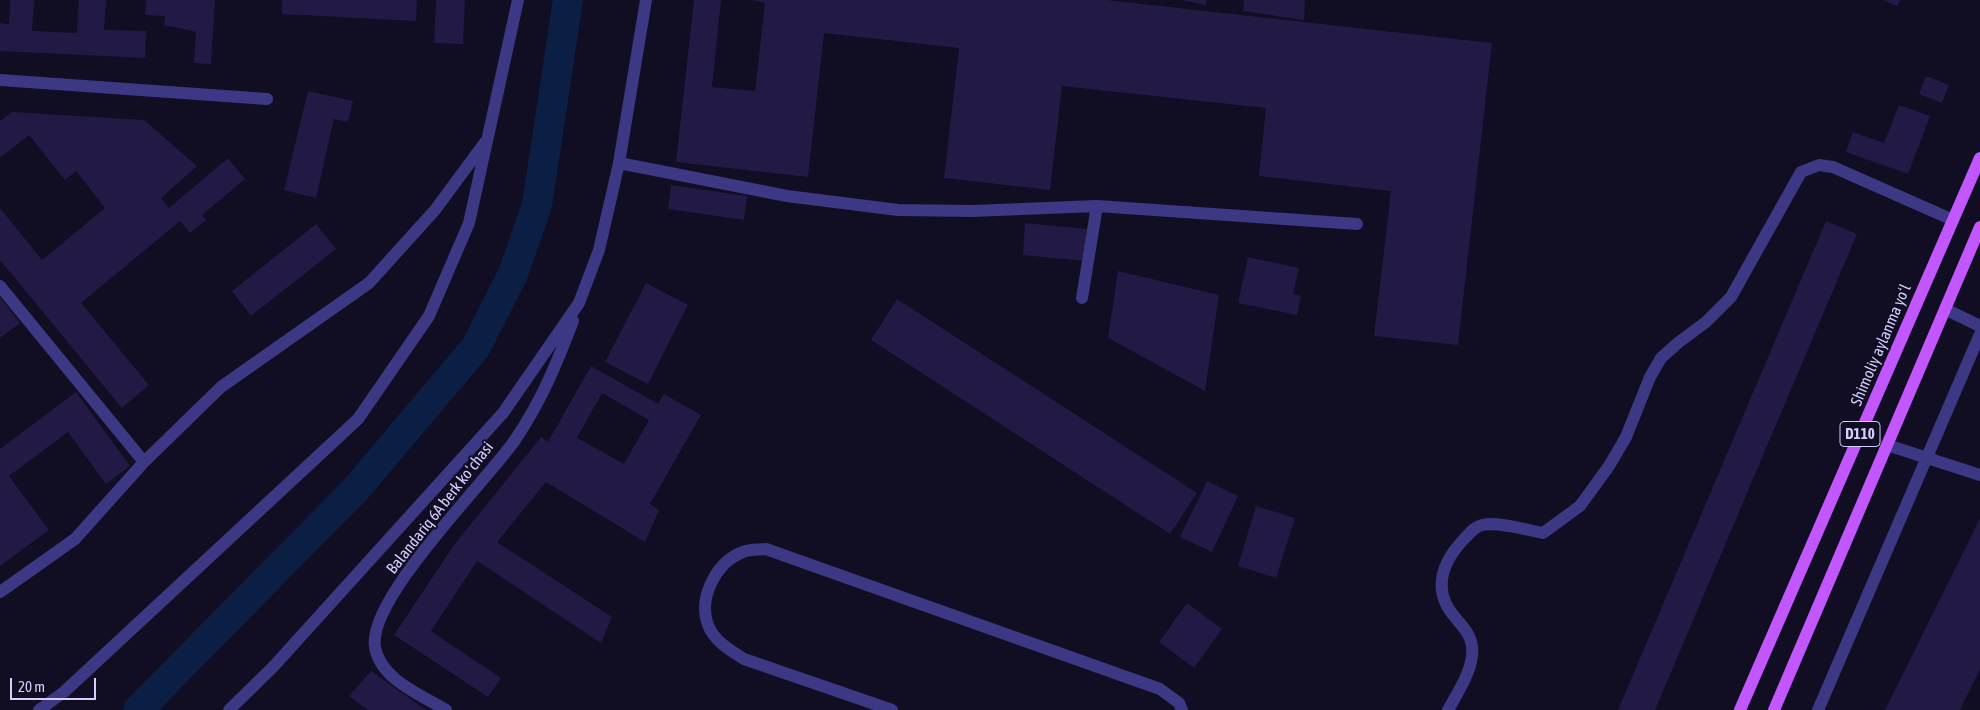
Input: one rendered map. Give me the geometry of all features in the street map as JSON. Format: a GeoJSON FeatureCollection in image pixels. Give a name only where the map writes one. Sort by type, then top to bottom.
{"type":"FeatureCollection","features":[{"type":"Feature","properties":{"kind":"main road","name":"Shimoliy aylanma yoʻl"},"geometry":{"type":"LineString","coordinates":[[1740,710],[1980,158]]}},
{"type":"Feature","properties":{"kind":"main road","name":"D110"},"geometry":{"type":"LineString","coordinates":[[1774,710],[1980,227]]}},
{"type":"Feature","properties":{"kind":"street"},"geometry":{"type":"LineString","coordinates":[[39,710],[64,692],[358,419],[429,316],[469,223],[518,0]]}},
{"type":"Feature","properties":{"kind":"street"},"geometry":{"type":"LineString","coordinates":[[228,710],[273,666],[503,413],[580,303],[599,250],[619,163],[646,0]]}},
{"type":"Feature","properties":{"kind":"street"},"geometry":{"type":"LineString","coordinates":[[0,80],[267,99]]}},
{"type":"Feature","properties":{"kind":"street"},"geometry":{"type":"LineString","coordinates":[[0,592],[75,539],[144,462],[221,387],[369,283],[435,210],[489,137]]}},
{"type":"Feature","properties":{"kind":"street"},"geometry":{"type":"LineString","coordinates":[[619,163],[787,196],[898,210],[972,211],[1097,206],[1357,224]]}},
{"type":"Feature","properties":{"kind":"street"},"geometry":{"type":"LineString","coordinates":[[1448,710],[1464,679],[1472,655],[1472,644],[1468,634],[1446,606],[1440,588],[1445,568],[1454,550],[1474,529],[1483,524],[1543,533],[1580,506],[1609,466],[1626,437],[1650,377],[1661,358],[1678,342],[1706,322],[1731,297],[1801,172],[1819,165],[1833,167],[1953,220]]}},
{"type":"Feature","properties":{"kind":"street"},"geometry":{"type":"LineString","coordinates":[[1082,298],[1097,206]]}},
{"type":"Feature","properties":{"kind":"street"},"geometry":{"type":"LineString","coordinates":[[0,286],[144,462]]}},
{"type":"Feature","properties":{"kind":"street","name":"Balandariq 6A berk koʻchasi"},"geometry":{"type":"LineString","coordinates":[[446,710],[401,682],[381,664],[375,645],[377,627],[384,607],[428,544],[515,440],[546,390],[580,303]]}},
{"type":"Feature","properties":{"kind":"street"},"geometry":{"type":"LineString","coordinates":[[1945,309],[1980,326]]}},
{"type":"Feature","properties":{"kind":"street"},"geometry":{"type":"LineString","coordinates":[[1818,710],[1980,334]]}},
{"type":"Feature","properties":{"kind":"street"},"geometry":{"type":"LineString","coordinates":[[1887,444],[1980,475]]}},
{"type":"Feature","properties":{"kind":"street"},"geometry":{"type":"LineString","coordinates":[[892,710],[744,659],[724,646],[709,626],[704,606],[710,584],[725,563],[744,552],[766,550],[1160,689],[1179,702],[1182,710]]}},
{"type":"Feature","properties":{"kind":"building"},"geometry":{"type":"Polygon","coordinates":[[[10,0],[34,0],[32,31],[77,33],[79,0],[106,0],[104,30],[146,31],[145,58],[0,51],[0,23],[9,24],[10,0]]]}},
{"type":"Feature","properties":{"kind":"building"},"geometry":{"type":"Polygon","coordinates":[[[146,0],[215,0],[211,64],[194,63],[196,32],[164,25],[165,16],[145,15],[146,0]]]}},
{"type":"Feature","properties":{"kind":"building"},"geometry":{"type":"Polygon","coordinates":[[[282,0],[417,0],[416,21],[282,14],[282,0]]]}},
{"type":"Feature","properties":{"kind":"building"},"geometry":{"type":"Polygon","coordinates":[[[436,0],[465,0],[463,44],[434,43],[436,0]]]}},
{"type":"Feature","properties":{"kind":"building"},"geometry":{"type":"Polygon","coordinates":[[[694,0],[721,0],[712,87],[755,91],[765,3],[752,0],[1107,0],[1492,43],[1458,345],[1374,336],[1391,191],[1259,176],[1266,108],[1062,86],[1050,190],[944,178],[959,48],[824,33],[808,177],[676,162],[694,0]]]}},
{"type":"Feature","properties":{"kind":"building"},"geometry":{"type":"Polygon","coordinates":[[[1181,0],[1206,0],[1206,5],[1181,0]]]}},
{"type":"Feature","properties":{"kind":"building"},"geometry":{"type":"Polygon","coordinates":[[[1244,0],[1305,0],[1304,20],[1243,11],[1244,0]]]}},
{"type":"Feature","properties":{"kind":"building"},"geometry":{"type":"Polygon","coordinates":[[[1883,0],[1900,0],[1897,6],[1883,0]]]}},
{"type":"Feature","properties":{"kind":"building"},"geometry":{"type":"Polygon","coordinates":[[[1926,76],[1949,85],[1942,103],[1919,94],[1926,76]]]}},
{"type":"Feature","properties":{"kind":"building"},"geometry":{"type":"Polygon","coordinates":[[[308,91],[353,101],[348,122],[334,119],[316,198],[284,190],[308,91]]]}},
{"type":"Feature","properties":{"kind":"building"},"geometry":{"type":"Polygon","coordinates":[[[1899,105],[1930,116],[1908,174],[1846,152],[1853,132],[1884,143],[1899,105]]]}},
{"type":"Feature","properties":{"kind":"building"},"geometry":{"type":"Polygon","coordinates":[[[12,112],[144,120],[197,166],[161,198],[169,208],[228,158],[245,179],[202,215],[206,220],[190,233],[180,221],[81,303],[149,385],[122,408],[0,260],[0,208],[42,260],[105,208],[76,171],[65,180],[29,135],[0,158],[0,121],[12,112]]]}},
{"type":"Feature","properties":{"kind":"building"},"geometry":{"type":"Polygon","coordinates":[[[671,185],[747,196],[744,220],[668,209],[671,185]]]}},
{"type":"Feature","properties":{"kind":"building"},"geometry":{"type":"Polygon","coordinates":[[[1826,221],[1857,234],[1655,710],[1618,710],[1826,221]]]}},
{"type":"Feature","properties":{"kind":"building"},"geometry":{"type":"Polygon","coordinates":[[[1025,223],[1087,229],[1084,261],[1023,255],[1025,223]]]}},
{"type":"Feature","properties":{"kind":"building"},"geometry":{"type":"Polygon","coordinates":[[[316,224],[336,249],[251,316],[232,291],[316,224]]]}},
{"type":"Feature","properties":{"kind":"building"},"geometry":{"type":"Polygon","coordinates":[[[1248,257],[1299,268],[1293,294],[1301,296],[1297,315],[1238,303],[1248,257]]]}},
{"type":"Feature","properties":{"kind":"building"},"geometry":{"type":"Polygon","coordinates":[[[1118,271],[1219,295],[1205,391],[1108,338],[1118,271]]]}},
{"type":"Feature","properties":{"kind":"building"},"geometry":{"type":"Polygon","coordinates":[[[646,283],[688,305],[648,384],[605,362],[646,283]]]}},
{"type":"Feature","properties":{"kind":"building"},"geometry":{"type":"Polygon","coordinates":[[[0,297],[20,323],[0,338],[0,297]]]}},
{"type":"Feature","properties":{"kind":"building"},"geometry":{"type":"Polygon","coordinates":[[[897,299],[1197,493],[1170,534],[871,340],[897,299]]]}},
{"type":"Feature","properties":{"kind":"building"},"geometry":{"type":"Polygon","coordinates":[[[591,366],[658,404],[664,394],[701,415],[650,504],[659,510],[645,542],[546,482],[497,542],[612,617],[601,643],[477,561],[431,631],[501,678],[488,697],[394,635],[454,545],[541,437],[548,442],[591,366]],[[602,393],[577,438],[624,464],[649,420],[602,393]]]}},
{"type":"Feature","properties":{"kind":"building"},"geometry":{"type":"Polygon","coordinates":[[[76,392],[130,466],[106,484],[68,432],[9,476],[49,530],[0,566],[0,449],[76,392]]]}},
{"type":"Feature","properties":{"kind":"building"},"geometry":{"type":"Polygon","coordinates":[[[1207,481],[1238,496],[1212,552],[1180,537],[1207,481]]]}},
{"type":"Feature","properties":{"kind":"building"},"geometry":{"type":"Polygon","coordinates":[[[1256,506],[1295,518],[1276,578],[1238,566],[1256,506]]]}},
{"type":"Feature","properties":{"kind":"building"},"geometry":{"type":"Polygon","coordinates":[[[1980,518],[1980,669],[1960,710],[1885,710],[1980,518]]]}},
{"type":"Feature","properties":{"kind":"building"},"geometry":{"type":"Polygon","coordinates":[[[1187,603],[1222,629],[1194,668],[1159,642],[1187,603]]]}},
{"type":"Feature","properties":{"kind":"building"},"geometry":{"type":"Polygon","coordinates":[[[371,671],[426,710],[368,710],[349,696],[371,671]]]}},
{"type":"Feature","properties":{"kind":"waterway"},"geometry":{"type":"LineString","coordinates":[[138,710],[356,489],[476,347],[513,274],[537,205],[568,0]]}}]}
